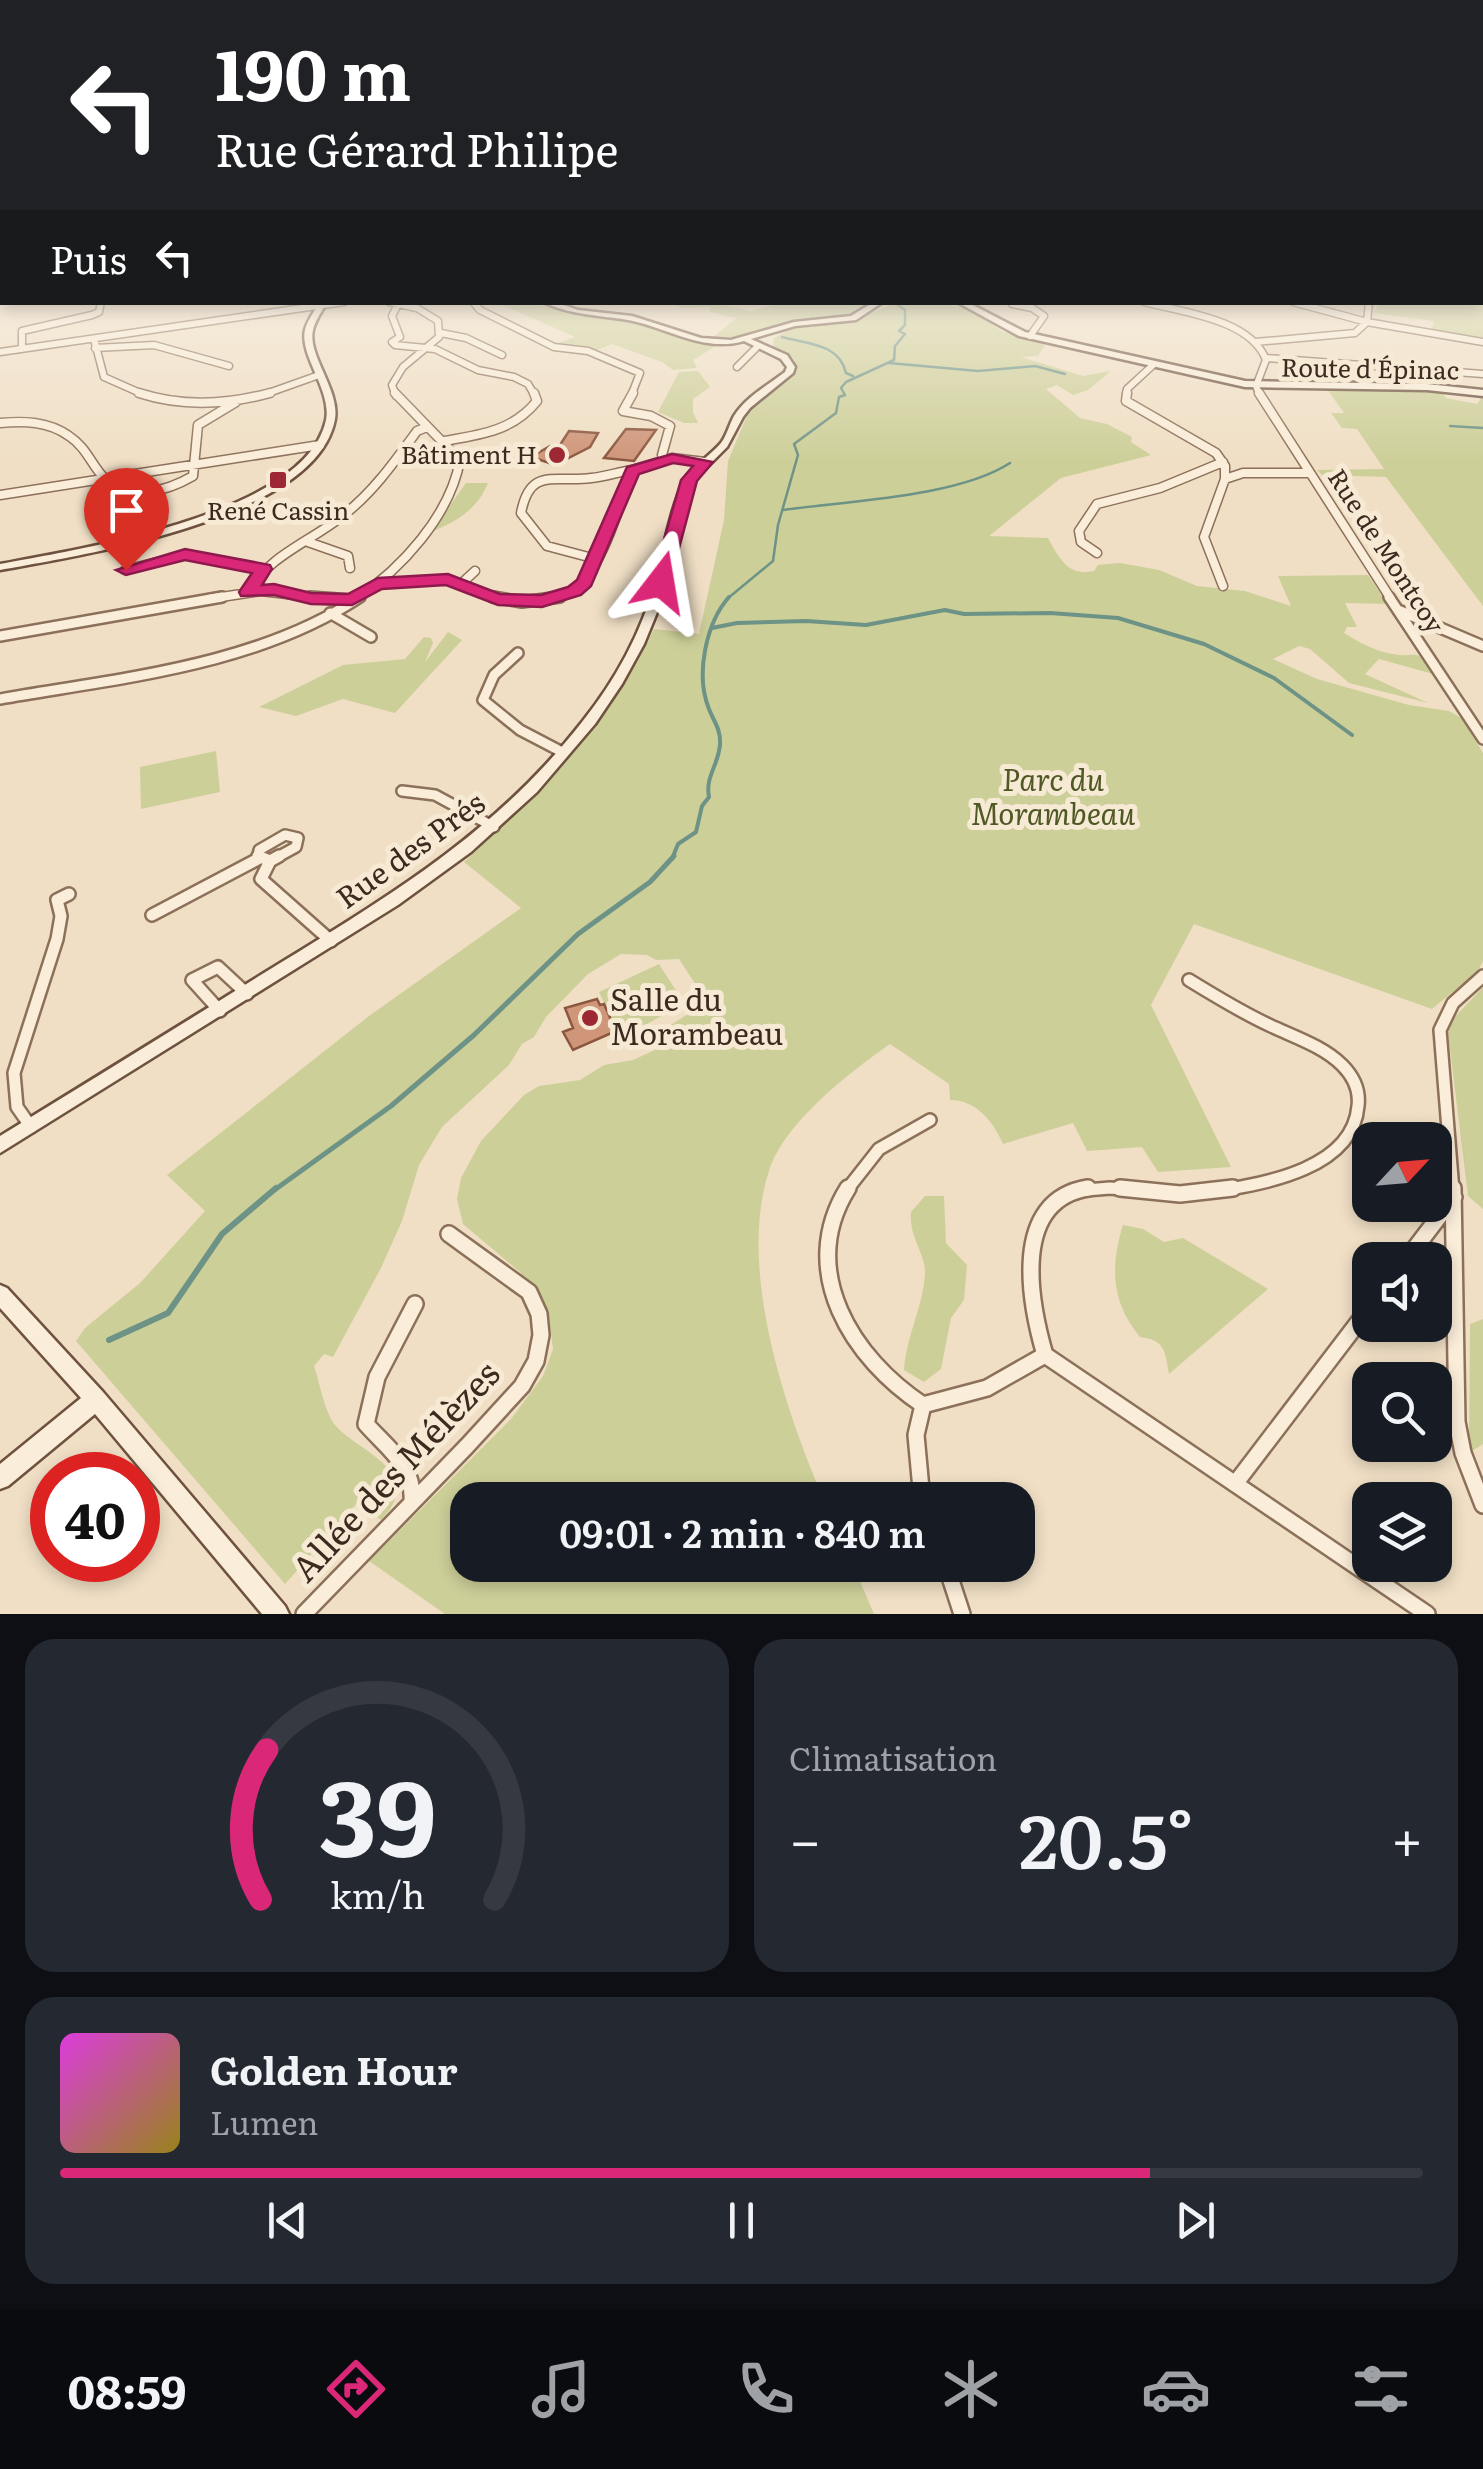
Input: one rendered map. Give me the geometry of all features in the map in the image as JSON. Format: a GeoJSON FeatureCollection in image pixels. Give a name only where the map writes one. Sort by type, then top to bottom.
{"type":"FeatureCollection","features":[{"type":"Feature","properties":{"kind":"street"},"geometry":{"type":"LineString","coordinates":[[22,349],[22,331],[99,311]]}},
{"type":"Feature","properties":{"kind":"street"},"geometry":{"type":"LineString","coordinates":[[0,352],[273,311]]}},
{"type":"Feature","properties":{"kind":"street"},"geometry":{"type":"LineString","coordinates":[[0,567],[131,541],[202,521],[270,488],[296,470],[320,446],[331,417],[309,340],[319,311]]}},
{"type":"Feature","properties":{"kind":"street"},"geometry":{"type":"LineString","coordinates":[[393,311],[400,336],[392,342],[426,348],[479,370],[508,374],[530,386],[537,401],[520,422],[493,432],[444,441]]}},
{"type":"Feature","properties":{"kind":"street"},"geometry":{"type":"LineString","coordinates":[[425,311],[438,321],[441,333]]}},
{"type":"Feature","properties":{"kind":"street"},"geometry":{"type":"LineString","coordinates":[[483,311],[554,347],[588,351],[640,373],[623,411],[651,416],[670,426],[662,456],[665,460]]}},
{"type":"Feature","properties":{"kind":"street"},"geometry":{"type":"LineString","coordinates":[[576,311],[632,318],[700,340],[747,340],[794,324],[853,318],[864,311]]}},
{"type":"Feature","properties":{"kind":"street","name":"Route d'Épinac"},"geometry":{"type":"LineString","coordinates":[[984,311],[1005,328],[1030,336],[1256,386],[1427,387],[1483,393]]}},
{"type":"Feature","properties":{"kind":"street"},"geometry":{"type":"LineString","coordinates":[[1030,336],[1044,316],[1037,311]]}},
{"type":"Feature","properties":{"kind":"street"},"geometry":{"type":"LineString","coordinates":[[1175,311],[1224,326],[1255,342],[1266,358]]}},
{"type":"Feature","properties":{"kind":"street"},"geometry":{"type":"LineString","coordinates":[[1328,311],[1483,342]]}},
{"type":"Feature","properties":{"kind":"street"},"geometry":{"type":"LineString","coordinates":[[1255,342],[1343,337],[1367,322],[1368,311]]}},
{"type":"Feature","properties":{"kind":"street"},"geometry":{"type":"LineString","coordinates":[[0,699],[216,656],[311,623],[378,584],[403,560],[451,487],[460,460],[396,397],[392,385],[403,367],[441,333]]}},
{"type":"Feature","properties":{"kind":"street"},"geometry":{"type":"LineString","coordinates":[[441,333],[466,338],[502,355]]}},
{"type":"Feature","properties":{"kind":"street"},"geometry":{"type":"LineString","coordinates":[[94,338],[104,377],[138,394],[173,402],[236,402]]}},
{"type":"Feature","properties":{"kind":"street","name":"Rue des Prés"},"geometry":{"type":"LineString","coordinates":[[0,1145],[450,864],[494,827],[564,753],[602,706],[654,610],[689,480],[728,441],[738,416],[748,404],[789,373],[791,367],[784,357],[747,340]]}},
{"type":"Feature","properties":{"kind":"street"},"geometry":{"type":"LineString","coordinates":[[95,348],[154,345],[229,366]]}},
{"type":"Feature","properties":{"kind":"street"},"geometry":{"type":"LineString","coordinates":[[737,367],[758,346]]}},
{"type":"Feature","properties":{"kind":"street"},"geometry":{"type":"LineString","coordinates":[[1266,358],[1483,374]]}},
{"type":"Feature","properties":{"kind":"street"},"geometry":{"type":"LineString","coordinates":[[1256,386],[1266,358]]}},
{"type":"Feature","properties":{"kind":"street"},"geometry":{"type":"LineString","coordinates":[[1153,364],[1127,389],[1126,401],[1209,449],[1224,462],[1225,479],[1204,537],[1223,586]]}},
{"type":"Feature","properties":{"kind":"street"},"geometry":{"type":"LineString","coordinates":[[196,418],[319,375]]}},
{"type":"Feature","properties":{"kind":"street","name":"Rue de Montcoy"},"geometry":{"type":"LineString","coordinates":[[1256,386],[1264,407],[1483,738]]}},
{"type":"Feature","properties":{"kind":"street"},"geometry":{"type":"LineString","coordinates":[[173,402],[196,418]]}},
{"type":"Feature","properties":{"kind":"street"},"geometry":{"type":"LineString","coordinates":[[0,422],[25,420],[55,426],[83,447],[104,479],[125,491],[148,491],[193,476],[197,464],[196,418]]}},
{"type":"Feature","properties":{"kind":"street"},"geometry":{"type":"LineString","coordinates":[[248,592],[263,569],[308,542],[376,485],[417,432],[427,426]]}},
{"type":"Feature","properties":{"kind":"street"},"geometry":{"type":"LineString","coordinates":[[0,495],[320,446]]}},
{"type":"Feature","properties":{"kind":"street"},"geometry":{"type":"LineString","coordinates":[[596,559],[547,546],[521,514],[532,484],[543,478],[585,479],[665,460],[705,462]]}},
{"type":"Feature","properties":{"kind":"street"},"geometry":{"type":"LineString","coordinates":[[1097,553],[1079,537],[1082,524],[1097,504],[1170,485],[1224,462]]}},
{"type":"Feature","properties":{"kind":"street"},"geometry":{"type":"LineString","coordinates":[[378,584],[418,579],[462,583],[498,599],[542,601],[574,591],[585,582],[632,470]]}},
{"type":"Feature","properties":{"kind":"street"},"geometry":{"type":"LineString","coordinates":[[1225,479],[1243,473],[1308,473]]}},
{"type":"Feature","properties":{"kind":"street"},"geometry":{"type":"LineString","coordinates":[[308,542],[348,556],[350,568]]}},
{"type":"Feature","properties":{"kind":"street"},"geometry":{"type":"LineString","coordinates":[[126,570],[185,554],[263,569]]}},
{"type":"Feature","properties":{"kind":"street"},"geometry":{"type":"LineString","coordinates":[[462,583],[475,572]]}},
{"type":"Feature","properties":{"kind":"street"},"geometry":{"type":"LineString","coordinates":[[0,636],[274,589],[311,599],[352,600]]}},
{"type":"Feature","properties":{"kind":"street"},"geometry":{"type":"LineString","coordinates":[[311,599],[311,623]]}},
{"type":"Feature","properties":{"kind":"street"},"geometry":{"type":"LineString","coordinates":[[1397,610],[1483,646]]}},
{"type":"Feature","properties":{"kind":"street"},"geometry":{"type":"LineString","coordinates":[[330,613],[371,637]]}},
{"type":"Feature","properties":{"kind":"street"},"geometry":{"type":"LineString","coordinates":[[518,653],[494,675],[483,700],[520,730],[564,753]]}},
{"type":"Feature","properties":{"kind":"street"},"geometry":{"type":"LineString","coordinates":[[402,791],[424,788],[464,814],[494,827]]}},
{"type":"Feature","properties":{"kind":"street"},"geometry":{"type":"LineString","coordinates":[[152,915],[264,860],[261,879],[331,941]]}},
{"type":"Feature","properties":{"kind":"street"},"geometry":{"type":"LineString","coordinates":[[31,1126],[17,1107],[14,1072],[58,939],[61,916],[57,900],[70,894]]}},
{"type":"Feature","properties":{"kind":"street"},"geometry":{"type":"LineString","coordinates":[[220,1011],[192,980],[218,967],[247,994]]}},
{"type":"Feature","properties":{"kind":"street"},"geometry":{"type":"LineString","coordinates":[[1483,976],[1454,1004],[1440,1030],[1454,1197],[1457,1422],[1462,1452],[1483,1504]]}},
{"type":"Feature","properties":{"kind":"street"},"geometry":{"type":"LineString","coordinates":[[1189,980],[1271,1026],[1316,1044],[1342,1062],[1358,1096],[1354,1124],[1338,1148],[1326,1157],[1259,1181],[1186,1194],[1094,1188],[1057,1198],[1046,1208],[1034,1239],[1035,1320],[1044,1355],[1426,1614]]}},
{"type":"Feature","properties":{"kind":"street"},"geometry":{"type":"LineString","coordinates":[[930,1120],[878,1150],[856,1176],[838,1210],[830,1257],[836,1307],[847,1334],[883,1380],[923,1405],[966,1397],[1044,1355]]}},
{"type":"Feature","properties":{"kind":"street"},"geometry":{"type":"LineString","coordinates":[[1420,1242],[1454,1197]]}},
{"type":"Feature","properties":{"kind":"street","name":"Allée des Mélèzes"},"geometry":{"type":"LineString","coordinates":[[304,1614],[522,1386],[536,1361],[542,1335],[539,1314],[529,1292],[449,1234]]}},
{"type":"Feature","properties":{"kind":"street"},"geometry":{"type":"LineString","coordinates":[[0,1294],[96,1399],[277,1614]]}},
{"type":"Feature","properties":{"kind":"street"},"geometry":{"type":"LineString","coordinates":[[411,1503],[414,1493],[406,1465],[366,1424],[367,1408],[386,1359],[415,1304]]}},
{"type":"Feature","properties":{"kind":"street"},"geometry":{"type":"LineString","coordinates":[[1235,1484],[1352,1331]]}},
{"type":"Feature","properties":{"kind":"street"},"geometry":{"type":"LineString","coordinates":[[0,1478],[96,1399]]}},
{"type":"Feature","properties":{"kind":"street"},"geometry":{"type":"LineString","coordinates":[[920,1482],[916,1434],[923,1405]]}},
{"type":"Feature","properties":{"kind":"street"},"geometry":{"type":"LineString","coordinates":[[954,1582],[962,1614]]}},
{"type":"Feature","properties":{"kind":"green space"},"geometry":{"type":"Polygon","coordinates":[[[517,311],[561,311],[626,320],[716,346],[693,360],[697,368],[673,370],[662,362],[612,344],[597,350],[555,344],[575,337],[517,311]]]}},
{"type":"Feature","properties":{"kind":"green space"},"geometry":{"type":"Polygon","coordinates":[[[856,311],[780,324],[740,337],[713,337],[737,318],[710,312],[856,311]]]}},
{"type":"Feature","properties":{"kind":"green space","name":"Parc du Morambeau"},"geometry":{"type":"Polygon","coordinates":[[[875,311],[973,311],[1003,332],[1045,345],[1038,356],[1021,357],[1083,376],[1111,371],[1088,390],[1073,395],[1057,385],[1046,389],[1080,418],[1107,424],[1132,437],[1131,442],[1151,455],[1061,478],[989,536],[1048,538],[1061,559],[1077,571],[1094,571],[1098,565],[1120,563],[1159,570],[1197,586],[1245,591],[1291,606],[1278,576],[1368,575],[1388,604],[1345,603],[1357,627],[1347,627],[1344,633],[1380,651],[1423,659],[1433,674],[1379,659],[1365,674],[1428,703],[1349,683],[1310,649],[1299,646],[1273,659],[1317,679],[1409,705],[1449,711],[1463,719],[1483,753],[1483,961],[1478,971],[1432,1009],[1194,924],[1151,1005],[1231,1167],[1158,1172],[1142,1147],[1087,1151],[1073,1123],[1003,1144],[982,1113],[968,1104],[950,1100],[949,1084],[890,1044],[803,1117],[777,1153],[761,1209],[762,1294],[770,1338],[794,1424],[816,1482],[450,1482],[450,1582],[860,1582],[874,1614],[445,1614],[369,1561],[511,1419],[543,1376],[553,1349],[549,1317],[534,1290],[521,1273],[463,1224],[457,1199],[461,1178],[481,1141],[524,1095],[539,1086],[580,1080],[604,1065],[633,1060],[666,1045],[661,1031],[712,999],[703,996],[679,959],[621,954],[588,974],[546,1017],[509,1065],[442,1127],[419,1165],[402,1221],[381,1268],[333,1357],[324,1354],[314,1366],[335,1425],[393,1476],[397,1488],[394,1503],[381,1520],[358,1502],[285,1584],[76,1341],[85,1328],[140,1283],[205,1211],[167,1175],[369,1016],[521,908],[464,862],[546,782],[595,725],[637,663],[654,629],[699,634],[724,520],[728,461],[749,411],[791,377],[797,366],[793,358],[773,348],[774,338],[791,329],[851,321],[875,311]]]}},
{"type":"Feature","properties":{"kind":"green space"},"geometry":{"type":"Polygon","coordinates":[[[1483,311],[1483,341],[1431,332],[1434,321],[1374,313],[1483,311]]]}},
{"type":"Feature","properties":{"kind":"green space"},"geometry":{"type":"Polygon","coordinates":[[[698,371],[710,387],[693,399],[698,423],[684,423],[658,412],[679,372],[698,371]]]}},
{"type":"Feature","properties":{"kind":"green space"},"geometry":{"type":"Polygon","coordinates":[[[1327,389],[1440,389],[1446,398],[1477,404],[1483,395],[1483,606],[1386,477],[1322,475],[1317,470],[1384,469],[1357,429],[1342,428],[1331,413],[1344,413],[1327,389]]]}},
{"type":"Feature","properties":{"kind":"green space"},"geometry":{"type":"Polygon","coordinates":[[[466,483],[488,483],[465,514],[431,532],[466,483]]]}},
{"type":"Feature","properties":{"kind":"green space"},"geometry":{"type":"Polygon","coordinates":[[[448,632],[462,640],[395,713],[343,699],[296,716],[259,707],[343,665],[405,659],[424,637],[431,638],[433,643],[425,662],[448,632]]]}},
{"type":"Feature","properties":{"kind":"green space"},"geometry":{"type":"Polygon","coordinates":[[[216,751],[220,792],[141,809],[140,767],[216,751]]]}},
{"type":"Feature","properties":{"kind":"green space"},"geometry":{"type":"Polygon","coordinates":[[[659,964],[684,1003],[621,1039],[599,992],[659,964]]]}},
{"type":"Feature","properties":{"kind":"green space"},"geometry":{"type":"Polygon","coordinates":[[[1483,987],[1483,1209],[1468,1196],[1448,1033],[1452,1020],[1483,987]]]}},
{"type":"Feature","properties":{"kind":"green space"},"geometry":{"type":"Polygon","coordinates":[[[925,1196],[944,1196],[946,1243],[967,1265],[964,1300],[951,1318],[941,1369],[924,1382],[904,1370],[925,1274],[911,1212],[925,1196]]]}},
{"type":"Feature","properties":{"kind":"green space"},"geometry":{"type":"Polygon","coordinates":[[[1123,1225],[1143,1229],[1164,1242],[1183,1238],[1268,1289],[1169,1374],[1162,1348],[1155,1341],[1140,1337],[1118,1297],[1116,1255],[1123,1225]]]}},
{"type":"Feature","properties":{"kind":"green space"},"geometry":{"type":"Polygon","coordinates":[[[1483,1319],[1483,1444],[1469,1453],[1470,1324],[1483,1319]]]}},
{"type":"Feature","properties":{"kind":"building"},"geometry":{"type":"Polygon","coordinates":[[[626,429],[656,430],[634,461],[604,458],[626,429]]]}},
{"type":"Feature","properties":{"kind":"building"},"geometry":{"type":"Polygon","coordinates":[[[569,431],[598,433],[590,447],[555,465],[531,457],[550,446],[558,448],[569,431]]]}},
{"type":"Feature","properties":{"kind":"building","name":"Salle du Morambeau"},"geometry":{"type":"Polygon","coordinates":[[[597,999],[600,1005],[604,1004],[616,1031],[573,1050],[563,1032],[573,1028],[565,1008],[597,999]]]}},
{"type":"Feature","properties":{"kind":"waterway"},"geometry":{"type":"LineString","coordinates":[[728,598],[773,561],[778,525],[798,455],[794,444],[836,413],[839,397],[845,395],[841,388],[846,382],[894,360],[895,346],[905,334],[899,331],[905,325],[905,311]]}},
{"type":"Feature","properties":{"kind":"waterway"},"geometry":{"type":"LineString","coordinates":[[782,337],[829,350],[846,373],[853,376]]}},
{"type":"Feature","properties":{"kind":"waterway"},"geometry":{"type":"LineString","coordinates":[[889,363],[978,371],[1035,366],[1065,374]]}},
{"type":"Feature","properties":{"kind":"waterway"},"geometry":{"type":"LineString","coordinates":[[1450,426],[1483,428]]}},
{"type":"Feature","properties":{"kind":"waterway"},"geometry":{"type":"LineString","coordinates":[[783,510],[932,490],[962,483],[1010,463]]}},
{"type":"Feature","properties":{"kind":"waterway"},"geometry":{"type":"LineString","coordinates":[[673,858],[678,844],[696,832],[719,752],[719,734],[705,695],[703,665],[714,621],[728,598]]}},
{"type":"Feature","properties":{"kind":"waterway"},"geometry":{"type":"LineString","coordinates":[[712,628],[737,623],[806,621],[866,625],[945,610],[964,614],[1050,613],[1118,618],[1204,644],[1274,678],[1352,735]]}},
{"type":"Feature","properties":{"kind":"waterway"},"geometry":{"type":"LineString","coordinates":[[273,1191],[391,1106],[474,1035],[578,934],[650,882],[673,858]]}},
{"type":"Feature","properties":{"kind":"waterway"},"geometry":{"type":"LineString","coordinates":[[109,1340],[168,1313],[222,1234],[276,1188]]}},
{"type":"Feature","properties":{"kind":"place","name":"Bâtiment H"},"geometry":{"type":"Point","coordinates":[557,455]}},
{"type":"Feature","properties":{"kind":"place","name":"René Cassin"},"geometry":{"type":"Point","coordinates":[278,480]}},
{"type":"Feature","properties":{"kind":"place","name":"Salle du Morambeau"},"geometry":{"type":"Point","coordinates":[590,1018]}},
{"type":"Feature","properties":{"kind":"route"},"geometry":{"type":"LineString","coordinates":[[126,570],[185,554],[263,569],[248,592],[274,589],[311,599],[352,600],[378,584],[418,579],[468,584],[498,599],[542,601],[574,591],[585,582],[632,470],[672,458],[705,462],[689,480],[661,582]]}}]}
